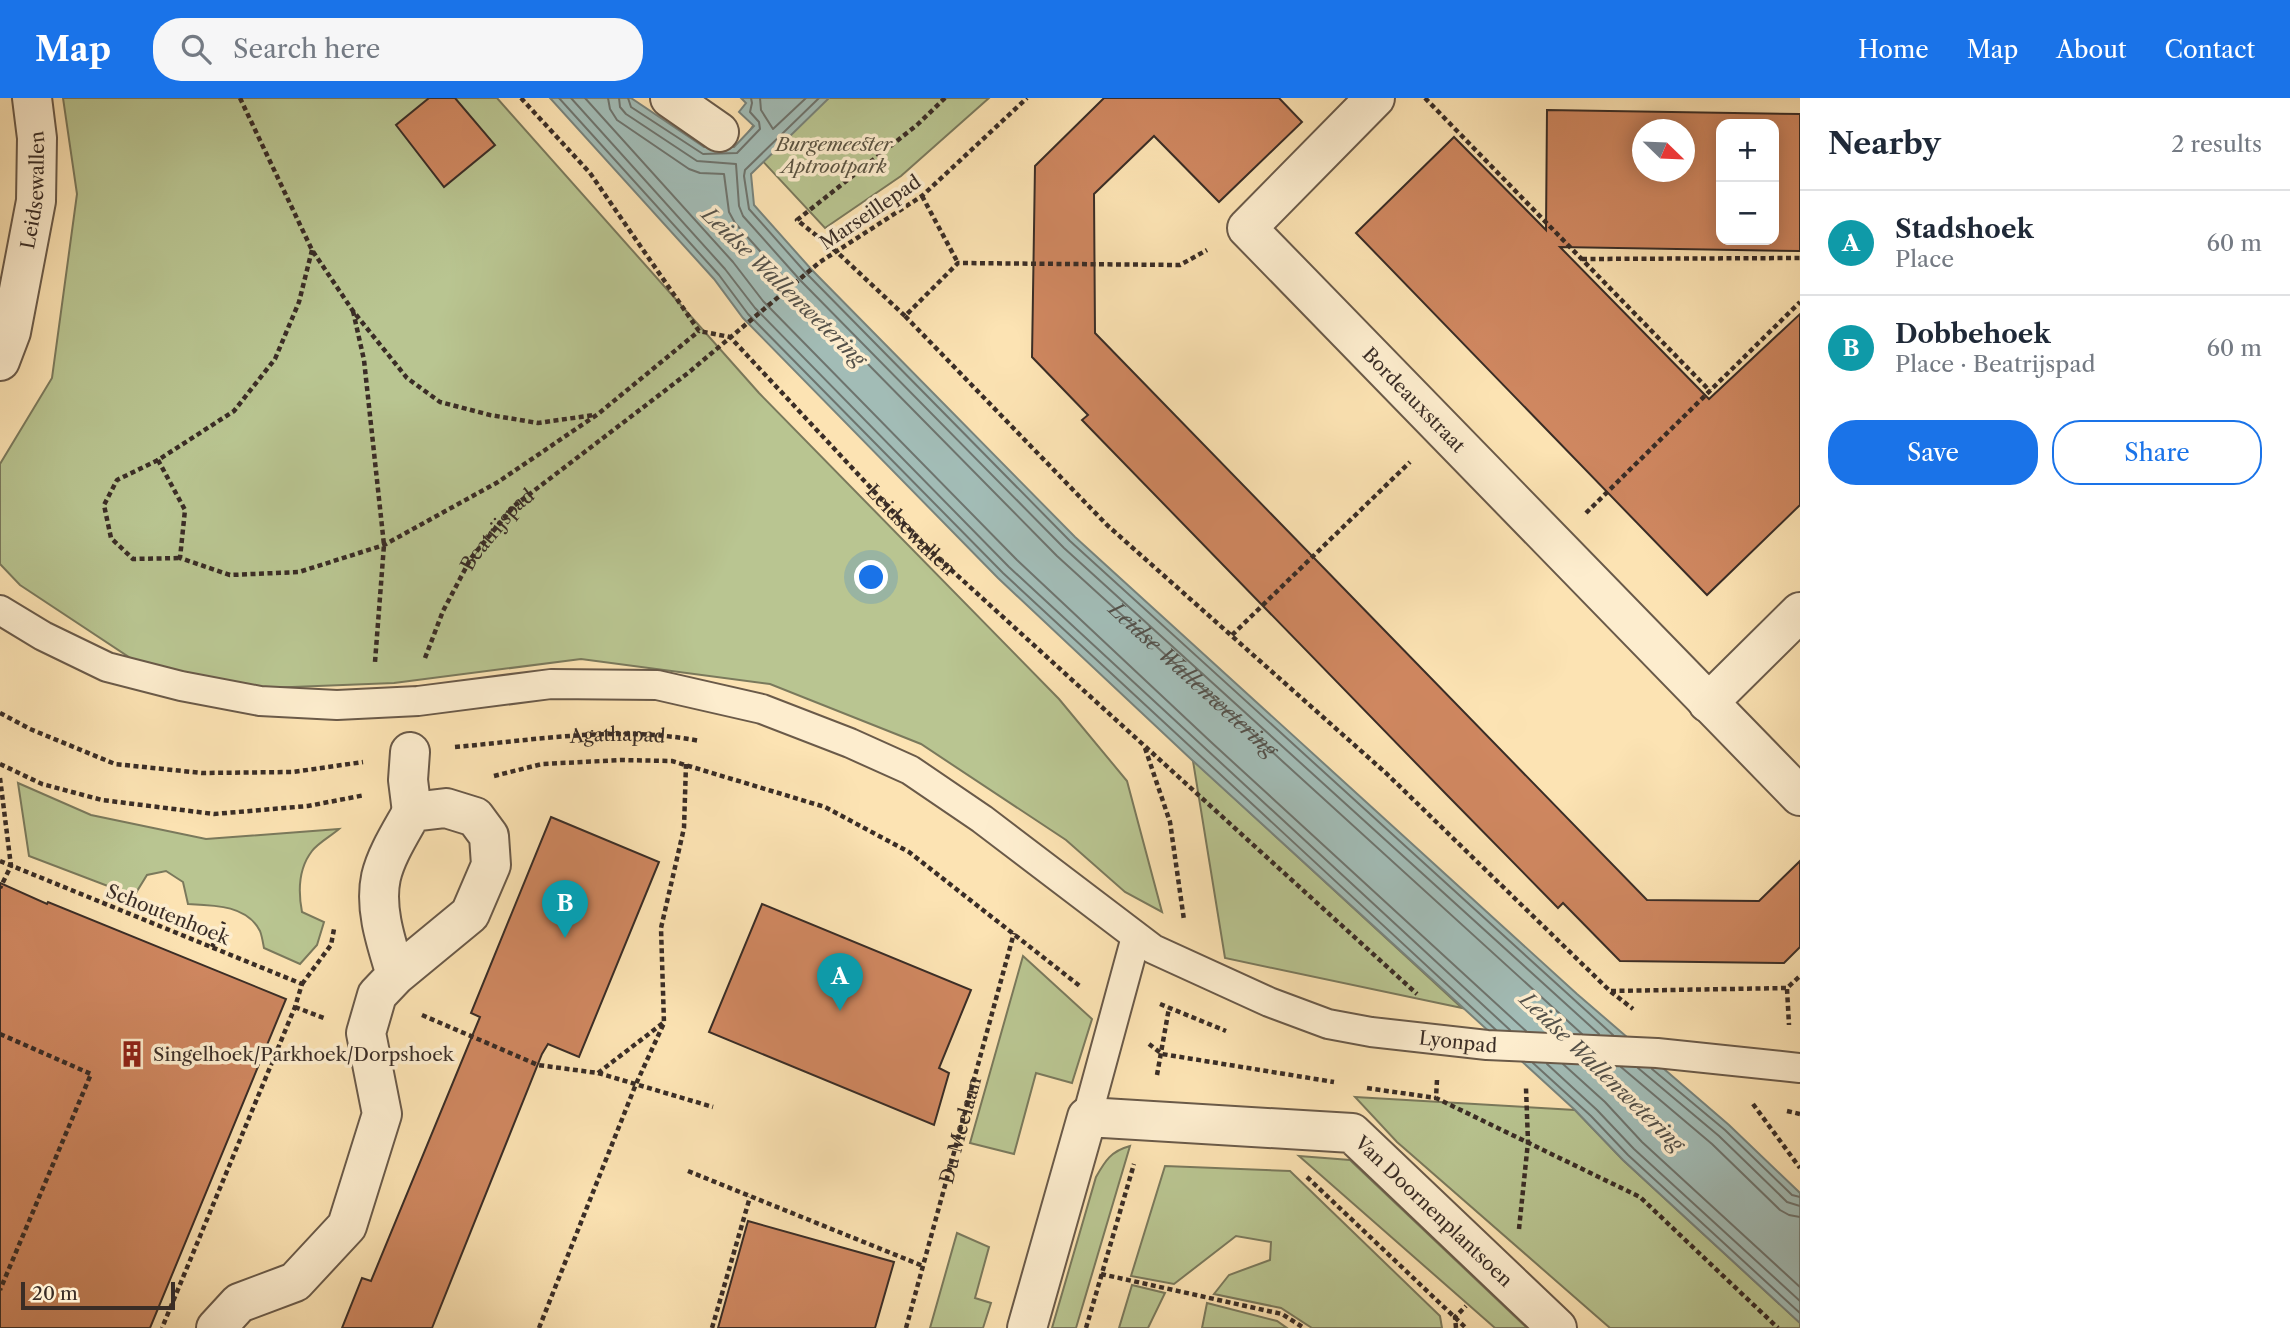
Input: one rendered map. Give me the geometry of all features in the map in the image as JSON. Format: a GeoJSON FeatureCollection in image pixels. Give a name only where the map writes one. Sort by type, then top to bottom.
{"type":"FeatureCollection","features":[{"type":"Feature","properties":{"kind":"street","name":"Leidsewallen"},"geometry":{"type":"LineString","coordinates":[[0,361],[11,332],[36,201],[37,138],[32,98]]}},
{"type":"Feature","properties":{"kind":"street"},"geometry":{"type":"LineString","coordinates":[[1247,228],[1376,98]]}},
{"type":"Feature","properties":{"kind":"street","name":"Bordeauxstraat"},"geometry":{"type":"LineString","coordinates":[[1247,228],[1800,796]]}},
{"type":"Feature","properties":{"kind":"street"},"geometry":{"type":"LineString","coordinates":[[1708,703],[1800,612]]}},
{"type":"Feature","properties":{"kind":"street"},"geometry":{"type":"LineString","coordinates":[[387,985],[380,924],[381,878],[411,804],[410,752]]}},
{"type":"Feature","properties":{"kind":"street"},"geometry":{"type":"LineString","coordinates":[[216,1328],[239,1303],[295,1282],[347,1226],[382,1114],[366,1033],[387,985],[470,914],[491,865],[489,836],[475,817],[446,807],[411,804]]}},
{"type":"Feature","properties":{"kind":"street"},"geometry":{"type":"LineString","coordinates":[[1027,1328],[1087,1118]]}},
{"type":"Feature","properties":{"kind":"street","name":"Van Doornenplantsoen"},"geometry":{"type":"LineString","coordinates":[[1087,1118],[1352,1133],[1557,1328]]}},
{"type":"Feature","properties":{"kind":"lane"},"geometry":{"type":"LineString","coordinates":[[0,610],[43,636],[107,667],[181,686],[260,701],[337,705],[418,701],[551,684],[657,685],[762,709],[910,770],[982,819],[1136,937],[1087,1118]]}},
{"type":"Feature","properties":{"kind":"lane","name":"Lyonpad"},"geometry":{"type":"LineString","coordinates":[[1136,937],[1177,961],[1269,1002],[1328,1024],[1487,1045],[1657,1053],[1800,1068]]}},
{"type":"Feature","properties":{"kind":"path"},"geometry":{"type":"LineString","coordinates":[[240,98],[312,250],[354,312],[407,378],[440,402],[491,415],[538,423],[598,414]]}},
{"type":"Feature","properties":{"kind":"path"},"geometry":{"type":"LineString","coordinates":[[521,98],[590,173],[699,331],[730,337]]}},
{"type":"Feature","properties":{"kind":"path"},"geometry":{"type":"LineString","coordinates":[[945,98],[917,125],[797,220],[837,252],[905,316],[1107,525],[1387,774],[1624,1002]]}},
{"type":"Feature","properties":{"kind":"path","name":"Marseillepad"},"geometry":{"type":"LineString","coordinates":[[730,337],[820,262],[922,197],[1027,98]]}},
{"type":"Feature","properties":{"kind":"path"},"geometry":{"type":"LineString","coordinates":[[1425,98],[1710,391]]}},
{"type":"Feature","properties":{"kind":"path"},"geometry":{"type":"LineString","coordinates":[[922,197],[958,263]]}},
{"type":"Feature","properties":{"kind":"path"},"geometry":{"type":"LineString","coordinates":[[905,316],[958,263],[1180,265],[1247,228]]}},
{"type":"Feature","properties":{"kind":"path"},"geometry":{"type":"LineString","coordinates":[[312,250],[299,302],[275,359],[234,411],[158,460],[117,480],[104,505],[111,538],[133,559],[180,558],[230,575],[299,572],[384,545],[498,482],[598,414],[699,331]]}},
{"type":"Feature","properties":{"kind":"path"},"geometry":{"type":"LineString","coordinates":[[1581,258],[1800,258]]}},
{"type":"Feature","properties":{"kind":"path"},"geometry":{"type":"LineString","coordinates":[[1554,545],[1800,302]]}},
{"type":"Feature","properties":{"kind":"path"},"geometry":{"type":"LineString","coordinates":[[354,312],[364,360],[384,545],[372,703]]}},
{"type":"Feature","properties":{"kind":"path","name":"Beatrijspad"},"geometry":{"type":"LineString","coordinates":[[418,701],[423,663],[443,611],[471,558],[514,506],[688,373],[730,337]]}},
{"type":"Feature","properties":{"kind":"path","name":"Leidsewallen"},"geometry":{"type":"LineString","coordinates":[[730,337],[925,546],[1145,747],[1170,822],[1184,916],[1169,1009],[1124,983]]}},
{"type":"Feature","properties":{"kind":"path"},"geometry":{"type":"LineString","coordinates":[[1232,635],[1444,430]]}},
{"type":"Feature","properties":{"kind":"path"},"geometry":{"type":"LineString","coordinates":[[158,460],[185,510],[180,558]]}},
{"type":"Feature","properties":{"kind":"path"},"geometry":{"type":"LineString","coordinates":[[0,713],[30,729],[115,764],[228,773],[293,772],[368,761],[367,772]]}},
{"type":"Feature","properties":{"kind":"path","name":"Agathapad"},"geometry":{"type":"LineString","coordinates":[[410,752],[618,732],[674,736],[711,743]]}},
{"type":"Feature","properties":{"kind":"path"},"geometry":{"type":"LineString","coordinates":[[1145,747],[1441,1015],[1436,1098]]}},
{"type":"Feature","properties":{"kind":"path"},"geometry":{"type":"LineString","coordinates":[[489,777],[542,764],[622,760],[671,761],[825,807],[909,852],[1014,933],[1162,1054],[1348,1084]]}},
{"type":"Feature","properties":{"kind":"path"},"geometry":{"type":"LineString","coordinates":[[0,764],[42,784],[102,800],[214,814],[308,806],[366,795],[411,804]]}},
{"type":"Feature","properties":{"kind":"path"},"geometry":{"type":"LineString","coordinates":[[539,1328],[636,1084],[664,1023],[661,928],[684,828],[686,764]]}},
{"type":"Feature","properties":{"kind":"path"},"geometry":{"type":"LineString","coordinates":[[0,778],[11,866],[0,888]]}},
{"type":"Feature","properties":{"kind":"path"},"geometry":{"type":"LineString","coordinates":[[366,784],[366,795]]}},
{"type":"Feature","properties":{"kind":"path","name":"Schoutenhoek"},"geometry":{"type":"LineString","coordinates":[[0,861],[302,984],[295,1007],[162,1328]]}},
{"type":"Feature","properties":{"kind":"path"},"geometry":{"type":"LineString","coordinates":[[212,947],[224,922]]}},
{"type":"Feature","properties":{"kind":"path","name":"Du Meelaan"},"geometry":{"type":"LineString","coordinates":[[906,1328],[1014,933]]}},
{"type":"Feature","properties":{"kind":"path"},"geometry":{"type":"LineString","coordinates":[[1610,991],[1787,988],[1800,976]]}},
{"type":"Feature","properties":{"kind":"path"},"geometry":{"type":"LineString","coordinates":[[387,985],[538,1065],[598,1073],[713,1107]]}},
{"type":"Feature","properties":{"kind":"path"},"geometry":{"type":"LineString","coordinates":[[1787,988],[1790,1029]]}},
{"type":"Feature","properties":{"kind":"path"},"geometry":{"type":"LineString","coordinates":[[598,1073],[664,1023]]}},
{"type":"Feature","properties":{"kind":"path"},"geometry":{"type":"LineString","coordinates":[[0,1034],[91,1074],[0,1290]]}},
{"type":"Feature","properties":{"kind":"path"},"geometry":{"type":"LineString","coordinates":[[1500,1275],[1517,1244],[1528,1142],[1525,1084]]}},
{"type":"Feature","properties":{"kind":"path"},"geometry":{"type":"LineString","coordinates":[[1361,1087],[1436,1098],[1640,1197],[1778,1328]]}},
{"type":"Feature","properties":{"kind":"path"},"geometry":{"type":"LineString","coordinates":[[688,1171],[923,1266]]}},
{"type":"Feature","properties":{"kind":"path"},"geometry":{"type":"LineString","coordinates":[[1306,1175],[1466,1328]]}},
{"type":"Feature","properties":{"kind":"path"},"geometry":{"type":"LineString","coordinates":[[712,1328],[750,1197]]}},
{"type":"Feature","properties":{"kind":"path"},"geometry":{"type":"LineString","coordinates":[[1101,1274],[1282,1314],[1304,1328]]}},
{"type":"Feature","properties":{"kind":"green space"},"geometry":{"type":"Polygon","coordinates":[[[63,98],[497,98],[759,393],[1059,699],[1127,781],[1162,912],[1125,892],[1066,840],[921,744],[770,684],[581,659],[394,683],[241,689],[135,661],[20,585],[0,564],[0,464],[52,378],[77,194],[63,98]]]}},
{"type":"Feature","properties":{"kind":"green space","name":"Burgemeester Aptrootpark"},"geometry":{"type":"Polygon","coordinates":[[[773,98],[989,98],[901,176],[825,228],[743,140],[773,98]]]}},
{"type":"Feature","properties":{"kind":"green space"},"geometry":{"type":"Polygon","coordinates":[[[1194,761],[1462,1008],[1225,958],[1194,761]]]}},
{"type":"Feature","properties":{"kind":"green space"},"geometry":{"type":"Polygon","coordinates":[[[18,783],[91,815],[206,839],[339,829],[312,851],[302,873],[302,912],[324,922],[317,945],[300,964],[264,948],[260,931],[247,916],[228,908],[188,904],[183,882],[166,871],[147,875],[134,896],[29,856],[18,783]]]}},
{"type":"Feature","properties":{"kind":"green space"},"geometry":{"type":"Polygon","coordinates":[[[1023,956],[1092,1019],[1072,1083],[1036,1073],[1014,1154],[970,1143],[1023,956]]]}},
{"type":"Feature","properties":{"kind":"green space"},"geometry":{"type":"Polygon","coordinates":[[[1355,1097],[1575,1110],[1623,1160],[1800,1323],[1800,1328],[1610,1328],[1397,1142],[1355,1097]]]}},
{"type":"Feature","properties":{"kind":"green space"},"geometry":{"type":"Polygon","coordinates":[[[1130,1146],[1076,1328],[1052,1328],[1096,1177],[1109,1157],[1130,1146]]]}},
{"type":"Feature","properties":{"kind":"green space"},"geometry":{"type":"Polygon","coordinates":[[[1299,1156],[1350,1160],[1527,1328],[1495,1328],[1299,1156]]]}},
{"type":"Feature","properties":{"kind":"green space"},"geometry":{"type":"Polygon","coordinates":[[[1165,1166],[1290,1171],[1440,1316],[1442,1328],[1312,1328],[1281,1308],[1214,1294],[1229,1275],[1270,1260],[1271,1242],[1236,1236],[1174,1284],[1131,1276],[1165,1166]]]}},
{"type":"Feature","properties":{"kind":"green space"},"geometry":{"type":"Polygon","coordinates":[[[957,1233],[989,1247],[975,1298],[991,1303],[983,1328],[930,1328],[957,1233]]]}},
{"type":"Feature","properties":{"kind":"green space"},"geometry":{"type":"Polygon","coordinates":[[[1132,1285],[1165,1293],[1148,1328],[1119,1328],[1132,1285]]]}},
{"type":"Feature","properties":{"kind":"green space"},"geometry":{"type":"Polygon","coordinates":[[[1207,1303],[1277,1321],[1287,1328],[1202,1328],[1207,1303]]]}},
{"type":"Feature","properties":{"kind":"water","name":"Leidse Wallenwetering"},"geometry":{"type":"Polygon","coordinates":[[[550,98],[631,98],[704,147],[734,147],[754,126],[739,112],[746,103],[741,98],[829,98],[751,174],[754,205],[811,269],[1075,537],[1577,994],[1729,1125],[1800,1193],[1800,1323],[1623,1160],[1575,1110],[1193,761],[998,578],[743,318],[714,279],[550,98]]]}},
{"type":"Feature","properties":{"kind":"building"},"geometry":{"type":"Polygon","coordinates":[[[429,98],[455,98],[495,145],[444,187],[396,125],[429,98]]]}},
{"type":"Feature","properties":{"kind":"building"},"geometry":{"type":"Polygon","coordinates":[[[1104,98],[1279,98],[1302,122],[1219,202],[1154,136],[1094,194],[1095,333],[1647,900],[1759,901],[1800,861],[1800,947],[1784,963],[1620,961],[1563,903],[1558,908],[1446,794],[1082,420],[1088,415],[1032,357],[1035,166],[1104,98]]]}},
{"type":"Feature","properties":{"kind":"building"},"geometry":{"type":"Polygon","coordinates":[[[1547,110],[1800,114],[1800,251],[1560,247],[1709,399],[1800,314],[1800,505],[1707,595],[1356,233],[1454,137],[1546,230],[1547,110]]]}},
{"type":"Feature","properties":{"kind":"building"},"geometry":{"type":"Polygon","coordinates":[[[551,817],[659,862],[579,1057],[548,1044],[542,1054],[432,1328],[342,1328],[362,1278],[371,1281],[480,1017],[471,1013],[551,817]]]}},
{"type":"Feature","properties":{"kind":"building","name":"Singelhoek/Parkhoek/Dorpshoek"},"geometry":{"type":"Polygon","coordinates":[[[0,883],[286,999],[150,1328],[0,1328],[0,883]]]}},
{"type":"Feature","properties":{"kind":"building"},"geometry":{"type":"Polygon","coordinates":[[[762,904],[971,990],[939,1068],[949,1073],[934,1125],[709,1032],[762,904]]]}},
{"type":"Feature","properties":{"kind":"building"},"geometry":{"type":"Polygon","coordinates":[[[748,1221],[894,1262],[875,1328],[718,1328],[748,1221]]]}},
{"type":"Feature","properties":{"kind":"place","name":"Dobbehoek"},"geometry":{"type":"Point","coordinates":[565,938]}},
{"type":"Feature","properties":{"kind":"place","name":"Stadshoek"},"geometry":{"type":"Point","coordinates":[840,1011]}},
{"type":"Feature","properties":{"kind":"place","name":"Singelhoek/Parkhoek/Dorpshoek"},"geometry":{"type":"Point","coordinates":[132,1054]}}]}
